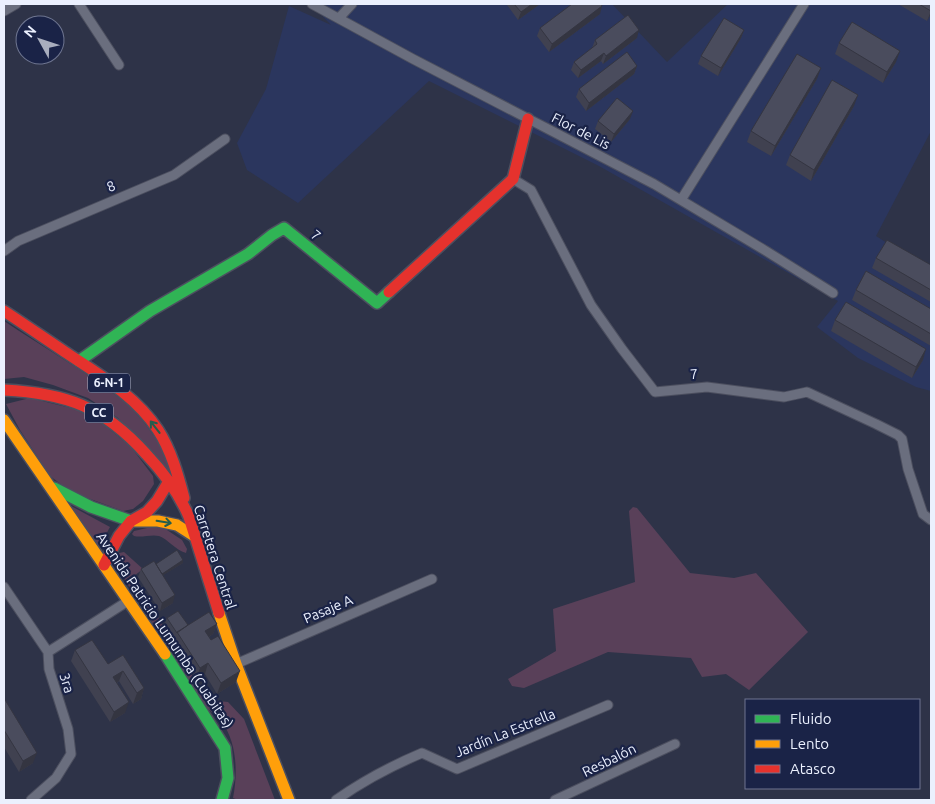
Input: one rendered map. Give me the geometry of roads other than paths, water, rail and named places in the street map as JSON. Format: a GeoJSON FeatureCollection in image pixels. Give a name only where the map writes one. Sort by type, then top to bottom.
{"type":"FeatureCollection","features":[{"type":"Feature","properties":{"kind":"main road"},"geometry":{"type":"LineString","coordinates":[[513,179],[528,119]]}},
{"type":"Feature","properties":{"kind":"main road","name":"7"},"geometry":{"type":"LineString","coordinates":[[79,361],[150,311],[248,254],[272,234],[284,228],[377,304],[513,179]]}},
{"type":"Feature","properties":{"kind":"main road","name":"6-N-1"},"geometry":{"type":"LineString","coordinates":[[4,311],[79,361],[134,404],[156,428],[165,442],[177,470]]}},
{"type":"Feature","properties":{"kind":"main road","name":"Carretera Central"},"geometry":{"type":"LineString","coordinates":[[4,390],[29,391],[69,400],[104,416],[145,451],[169,481],[189,515],[194,536],[236,664],[289,800]]}},
{"type":"Feature","properties":{"kind":"main road","name":"Avenida Patricio Lumumba (Cuabitas)"},"geometry":{"type":"LineString","coordinates":[[4,420],[164,651],[225,748],[228,778],[222,800]]}},
{"type":"Feature","properties":{"kind":"main road"},"geometry":{"type":"LineString","coordinates":[[104,565],[119,536],[131,522],[147,512],[158,501],[177,470]]}},
{"type":"Feature","properties":{"kind":"main road"},"geometry":{"type":"LineString","coordinates":[[177,470],[189,515]]}},
{"type":"Feature","properties":{"kind":"main road"},"geometry":{"type":"LineString","coordinates":[[49,486],[78,502],[109,515],[131,522],[158,521],[177,524],[194,536]]}},
{"type":"Feature","properties":{"kind":"street"},"geometry":{"type":"LineString","coordinates":[[4,11],[16,4]]}},
{"type":"Feature","properties":{"kind":"street"},"geometry":{"type":"LineString","coordinates":[[80,4],[119,65]]}},
{"type":"Feature","properties":{"kind":"street","name":"Flor de Lis"},"geometry":{"type":"LineString","coordinates":[[312,4],[681,200],[832,293]]}},
{"type":"Feature","properties":{"kind":"street"},"geometry":{"type":"LineString","coordinates":[[339,18],[352,4]]}},
{"type":"Feature","properties":{"kind":"street"},"geometry":{"type":"LineString","coordinates":[[681,200],[804,4]]}},
{"type":"Feature","properties":{"kind":"street","name":"8"},"geometry":{"type":"LineString","coordinates":[[4,251],[18,240],[174,175],[225,139]]}},
{"type":"Feature","properties":{"kind":"street","name":"7"},"geometry":{"type":"LineString","coordinates":[[513,179],[531,190],[591,305],[655,392],[707,387],[784,397],[807,392],[898,436],[904,444],[908,469],[922,514],[931,520]]}},
{"type":"Feature","properties":{"kind":"street","name":"Pasaje A"},"geometry":{"type":"LineString","coordinates":[[236,664],[432,579]]}},
{"type":"Feature","properties":{"kind":"street"},"geometry":{"type":"LineString","coordinates":[[4,588],[48,652],[128,601]]}},
{"type":"Feature","properties":{"kind":"street","name":"3ra"},"geometry":{"type":"LineString","coordinates":[[31,800],[56,778],[71,754],[68,729],[49,669],[48,652]]}},
{"type":"Feature","properties":{"kind":"street","name":"Jardín La Estrella"},"geometry":{"type":"LineString","coordinates":[[336,800],[360,783],[422,753],[456,770],[608,705]]}},
{"type":"Feature","properties":{"kind":"street","name":"Resbalón"},"geometry":{"type":"LineString","coordinates":[[555,800],[675,744]]}}]}
